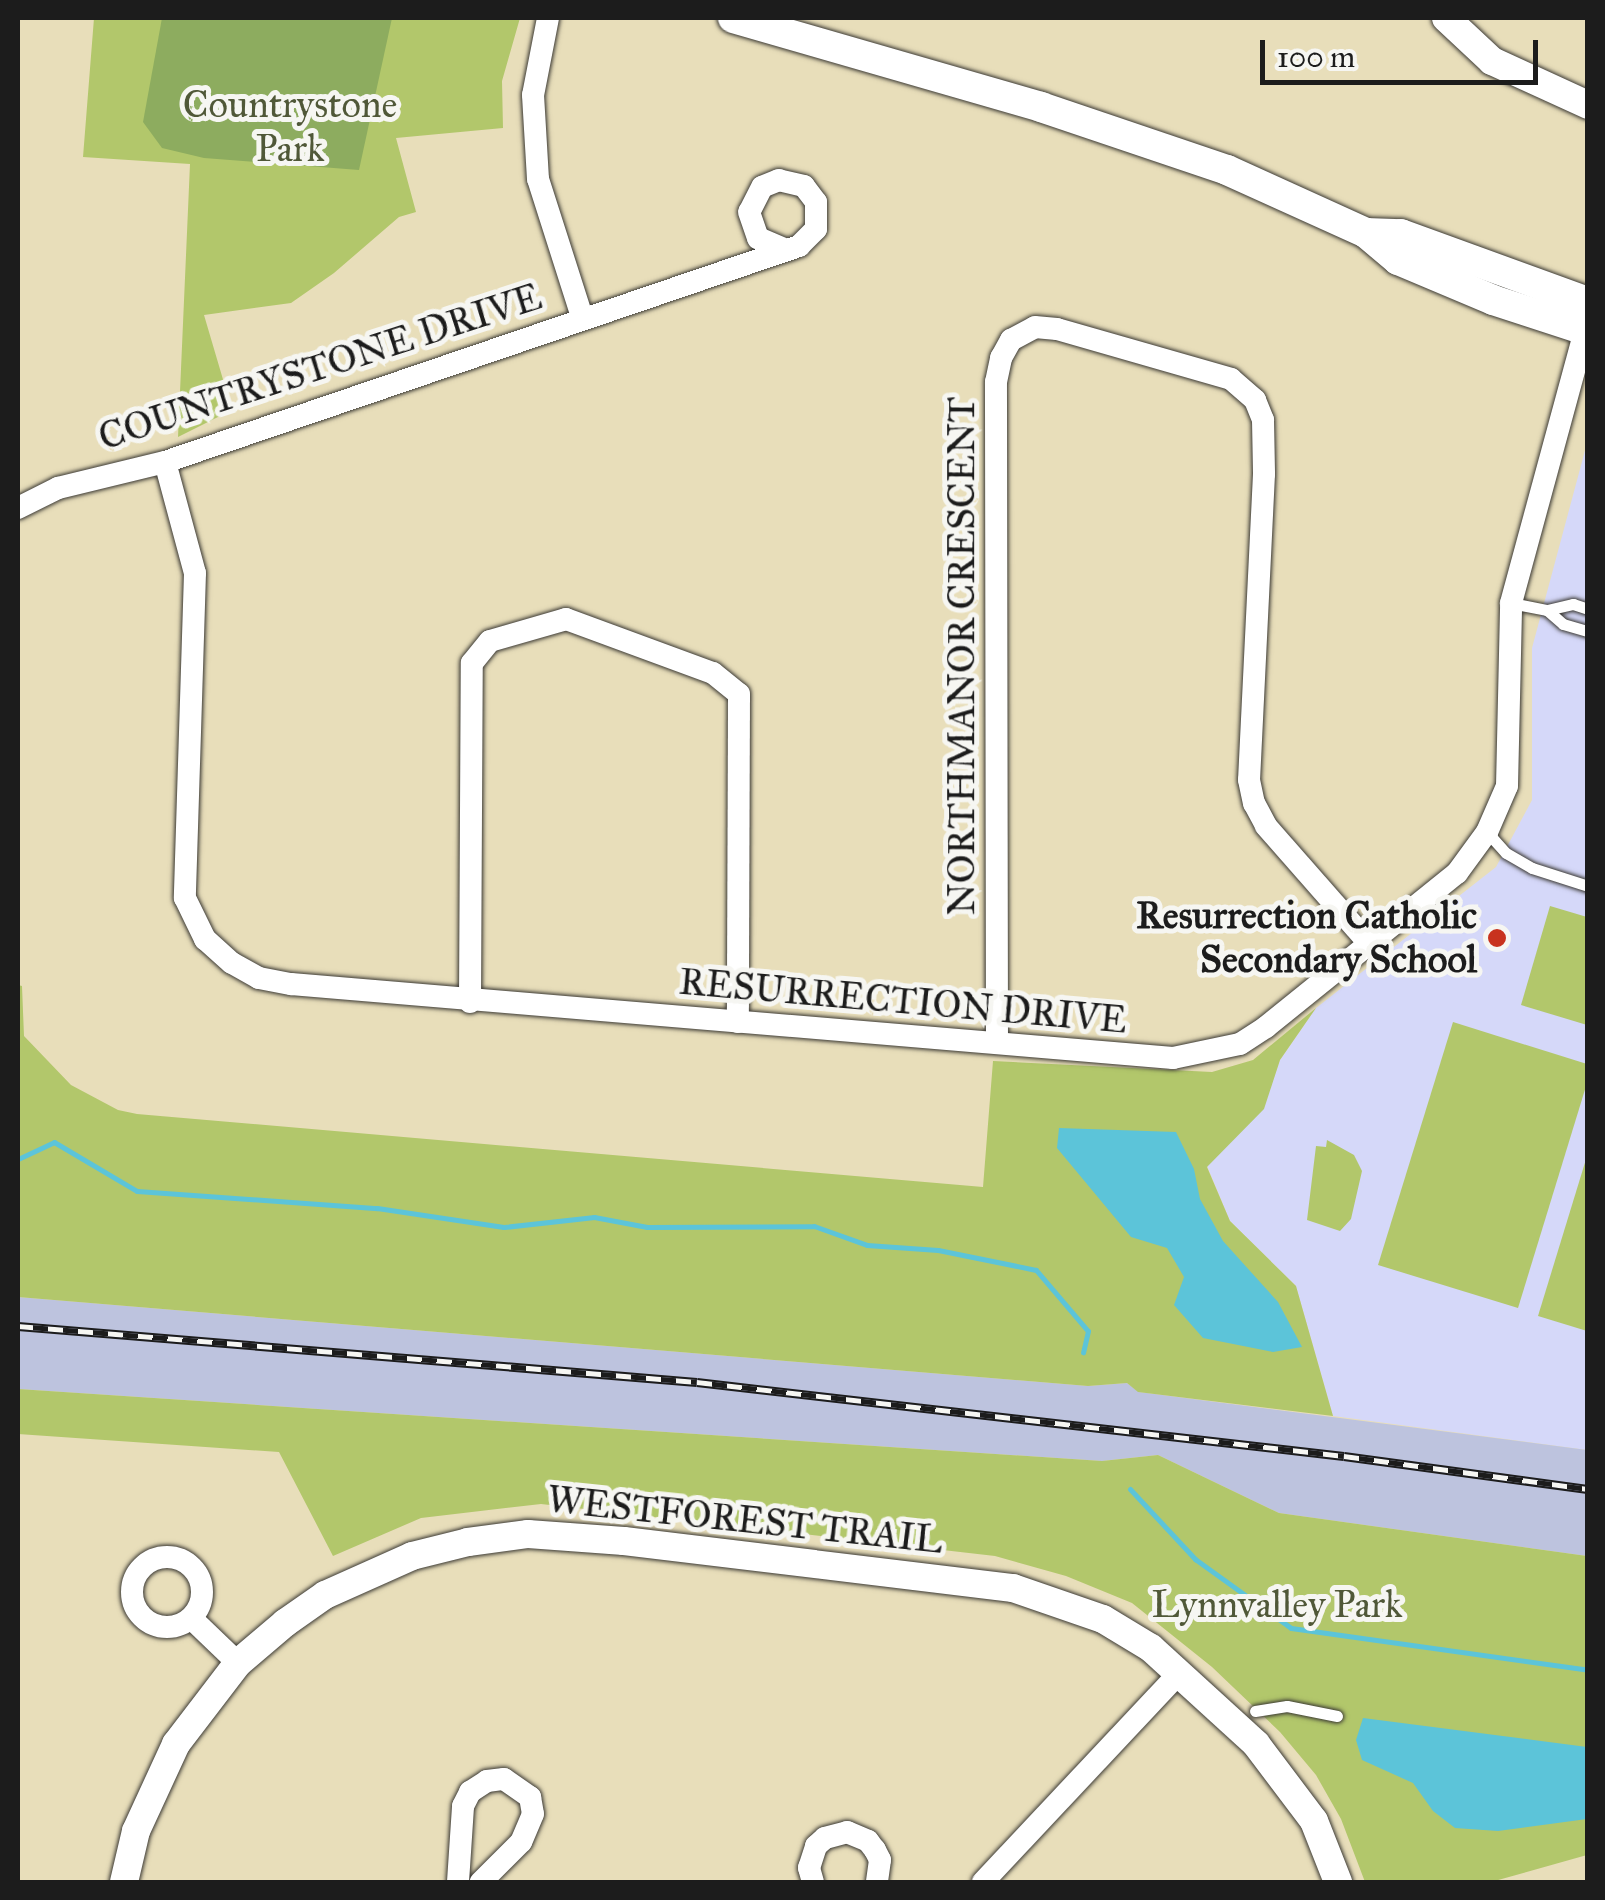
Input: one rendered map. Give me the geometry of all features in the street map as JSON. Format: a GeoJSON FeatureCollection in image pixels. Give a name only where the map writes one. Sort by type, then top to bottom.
{"type":"FeatureCollection","features":[{"type":"Feature","properties":{"kind":"main road"},"geometry":{"type":"LineString","coordinates":[[734,18],[1041,107],[1211,164],[1366,233],[1398,260],[1493,300],[1587,320]]}},
{"type":"Feature","properties":{"kind":"street","name":"COUNTRYSTONE DRIVE"},"geometry":{"type":"LineString","coordinates":[[18,508],[58,488],[165,462],[582,317],[538,179],[533,96],[548,18]]}},
{"type":"Feature","properties":{"kind":"street"},"geometry":{"type":"LineString","coordinates":[[1446,18],[1492,61],[1537,86],[1588,104]]}},
{"type":"Feature","properties":{"kind":"street"},"geometry":{"type":"LineString","coordinates":[[582,317],[784,250]]}},
{"type":"Feature","properties":{"kind":"street","name":"RESURRECTION DRIVE"},"geometry":{"type":"LineString","coordinates":[[165,462],[191,544],[195,573],[185,898],[204,938],[232,963],[259,978],[470,1002],[1173,1058],[1240,1044],[1266,1027],[1456,872],[1486,832],[1507,786],[1510,603],[1587,320]]}},
{"type":"Feature","properties":{"kind":"street","name":"NORTHMANOR CRESCENT"},"geometry":{"type":"LineString","coordinates":[[997,1042],[996,382],[1001,358],[1011,340],[1035,326],[1230,380],[1255,400],[1262,420],[1264,474],[1250,780],[1254,803],[1266,826],[1367,942]]}},
{"type":"Feature","properties":{"kind":"street"},"geometry":{"type":"LineString","coordinates":[[470,1002],[472,664],[490,641],[566,619],[714,672],[739,694],[738,1022]]}},
{"type":"Feature","properties":{"kind":"street","name":"WESTFOREST TRAIL"},"geometry":{"type":"LineString","coordinates":[[124,1882],[136,1831],[169,1758],[205,1702],[238,1663],[285,1622],[368,1574],[468,1542],[528,1534],[624,1541],[1013,1588],[1103,1619],[1151,1648],[1256,1744],[1314,1821],[1338,1882]]}},
{"type":"Feature","properties":{"kind":"street"},"geometry":{"type":"LineString","coordinates":[[190,1618],[238,1663]]}},
{"type":"Feature","properties":{"kind":"street"},"geometry":{"type":"LineString","coordinates":[[983,1882],[1180,1673]]}},
{"type":"Feature","properties":{"kind":"street"},"geometry":{"type":"LineString","coordinates":[[458,1882],[463,1806],[470,1792],[486,1782],[504,1779],[530,1798],[533,1814],[521,1842],[481,1882]]}},
{"type":"Feature","properties":{"kind":"street"},"geometry":{"type":"LineString","coordinates":[[813,1882],[809,1868],[816,1846],[825,1838],[847,1832],[858,1835],[875,1850],[880,1872],[877,1882]]}},
{"type":"Feature","properties":{"kind":"lane"},"geometry":{"type":"LineString","coordinates":[[1510,603],[1546,610],[1573,604],[1588,608]]}},
{"type":"Feature","properties":{"kind":"lane"},"geometry":{"type":"LineString","coordinates":[[1546,610],[1563,624],[1588,631]]}},
{"type":"Feature","properties":{"kind":"lane"},"geometry":{"type":"LineString","coordinates":[[1486,832],[1506,853],[1532,868],[1588,886]]}},
{"type":"Feature","properties":{"kind":"lane"},"geometry":{"type":"LineString","coordinates":[[1255,1710],[1287,1706],[1338,1716]]}},
{"type":"Feature","properties":{"kind":"shaded area","name":"Resurrection Catholic Secondary School"},"geometry":{"type":"Polygon","coordinates":[[[1587,443],[1587,1450],[1333,1416],[1296,1286],[1230,1221],[1207,1166],[1263,1109],[1280,1060],[1316,1008],[1496,867],[1532,800],[1532,648],[1587,443]]]}},
{"type":"Feature","properties":{"kind":"shaded area"},"geometry":{"type":"Polygon","coordinates":[[[18,1297],[1088,1386],[1127,1383],[1139,1392],[1587,1450],[1587,1556],[1279,1513],[1158,1455],[1102,1461],[18,1389],[18,1297]]]}},
{"type":"Feature","properties":{"kind":"green space","name":"Countrystone Park"},"geometry":{"type":"Polygon","coordinates":[[[94,18],[520,18],[502,81],[503,128],[396,138],[416,212],[399,217],[334,273],[291,303],[204,315],[232,410],[178,437],[190,164],[83,157],[94,18]]]}},
{"type":"Feature","properties":{"kind":"green space"},"geometry":{"type":"Polygon","coordinates":[[[162,18],[392,18],[359,170],[204,158],[162,148],[143,122],[162,18]]]}},
{"type":"Feature","properties":{"kind":"green space"},"geometry":{"type":"Polygon","coordinates":[[[1550,906],[1587,917],[1587,1025],[1521,1005],[1550,906]]]}},
{"type":"Feature","properties":{"kind":"green space"},"geometry":{"type":"Polygon","coordinates":[[[18,985],[22,986],[24,1036],[71,1085],[118,1110],[137,1114],[983,1187],[993,1061],[1212,1072],[1253,1060],[1316,1008],[1280,1060],[1264,1109],[1207,1167],[1230,1221],[1296,1286],[1333,1416],[1138,1392],[1127,1383],[1088,1386],[18,1297],[18,985]]]}},
{"type":"Feature","properties":{"kind":"green space"},"geometry":{"type":"Polygon","coordinates":[[[1453,1022],[1587,1064],[1587,1083],[1518,1308],[1378,1265],[1453,1022]]]}},
{"type":"Feature","properties":{"kind":"green space"},"geometry":{"type":"Polygon","coordinates":[[[1327,1140],[1354,1155],[1362,1171],[1351,1219],[1340,1231],[1307,1220],[1316,1146],[1326,1147],[1327,1140]]]}},
{"type":"Feature","properties":{"kind":"green space"},"geometry":{"type":"Polygon","coordinates":[[[1587,1156],[1587,1331],[1538,1316],[1587,1156]]]}},
{"type":"Feature","properties":{"kind":"green space","name":"Lynnvalley Park"},"geometry":{"type":"Polygon","coordinates":[[[18,1389],[1102,1461],[1158,1455],[1279,1513],[1587,1556],[1587,1855],[1491,1882],[1365,1882],[1341,1819],[1316,1775],[1280,1732],[1212,1667],[1132,1603],[1066,1576],[995,1556],[541,1504],[421,1518],[333,1556],[279,1452],[18,1434],[18,1389]]]}},
{"type":"Feature","properties":{"kind":"water"},"geometry":{"type":"Polygon","coordinates":[[[1059,1128],[1176,1132],[1194,1169],[1200,1199],[1223,1241],[1278,1302],[1302,1347],[1273,1352],[1203,1338],[1174,1305],[1184,1277],[1167,1248],[1131,1237],[1057,1148],[1059,1128]]]}},
{"type":"Feature","properties":{"kind":"water"},"geometry":{"type":"Polygon","coordinates":[[[1363,1718],[1587,1747],[1587,1819],[1498,1831],[1455,1828],[1433,1811],[1413,1783],[1362,1760],[1356,1740],[1363,1718]]]}},
{"type":"Feature","properties":{"kind":"waterway"},"geometry":{"type":"LineString","coordinates":[[18,1159],[54,1142],[137,1191],[377,1208],[504,1227],[594,1217],[647,1227],[814,1226],[867,1245],[938,1250],[1036,1270],[1088,1331],[1083,1352]]}},
{"type":"Feature","properties":{"kind":"waterway"},"geometry":{"type":"LineString","coordinates":[[1130,1489],[1195,1559],[1291,1628],[1588,1670]]}},
{"type":"Feature","properties":{"kind":"railway"},"geometry":{"type":"LineString","coordinates":[[18,1326],[697,1382],[1344,1456],[1588,1489]]}},
{"type":"Feature","properties":{"kind":"place","name":"Resurrection Catholic Secondary School"},"geometry":{"type":"Point","coordinates":[1497,938]}}]}
